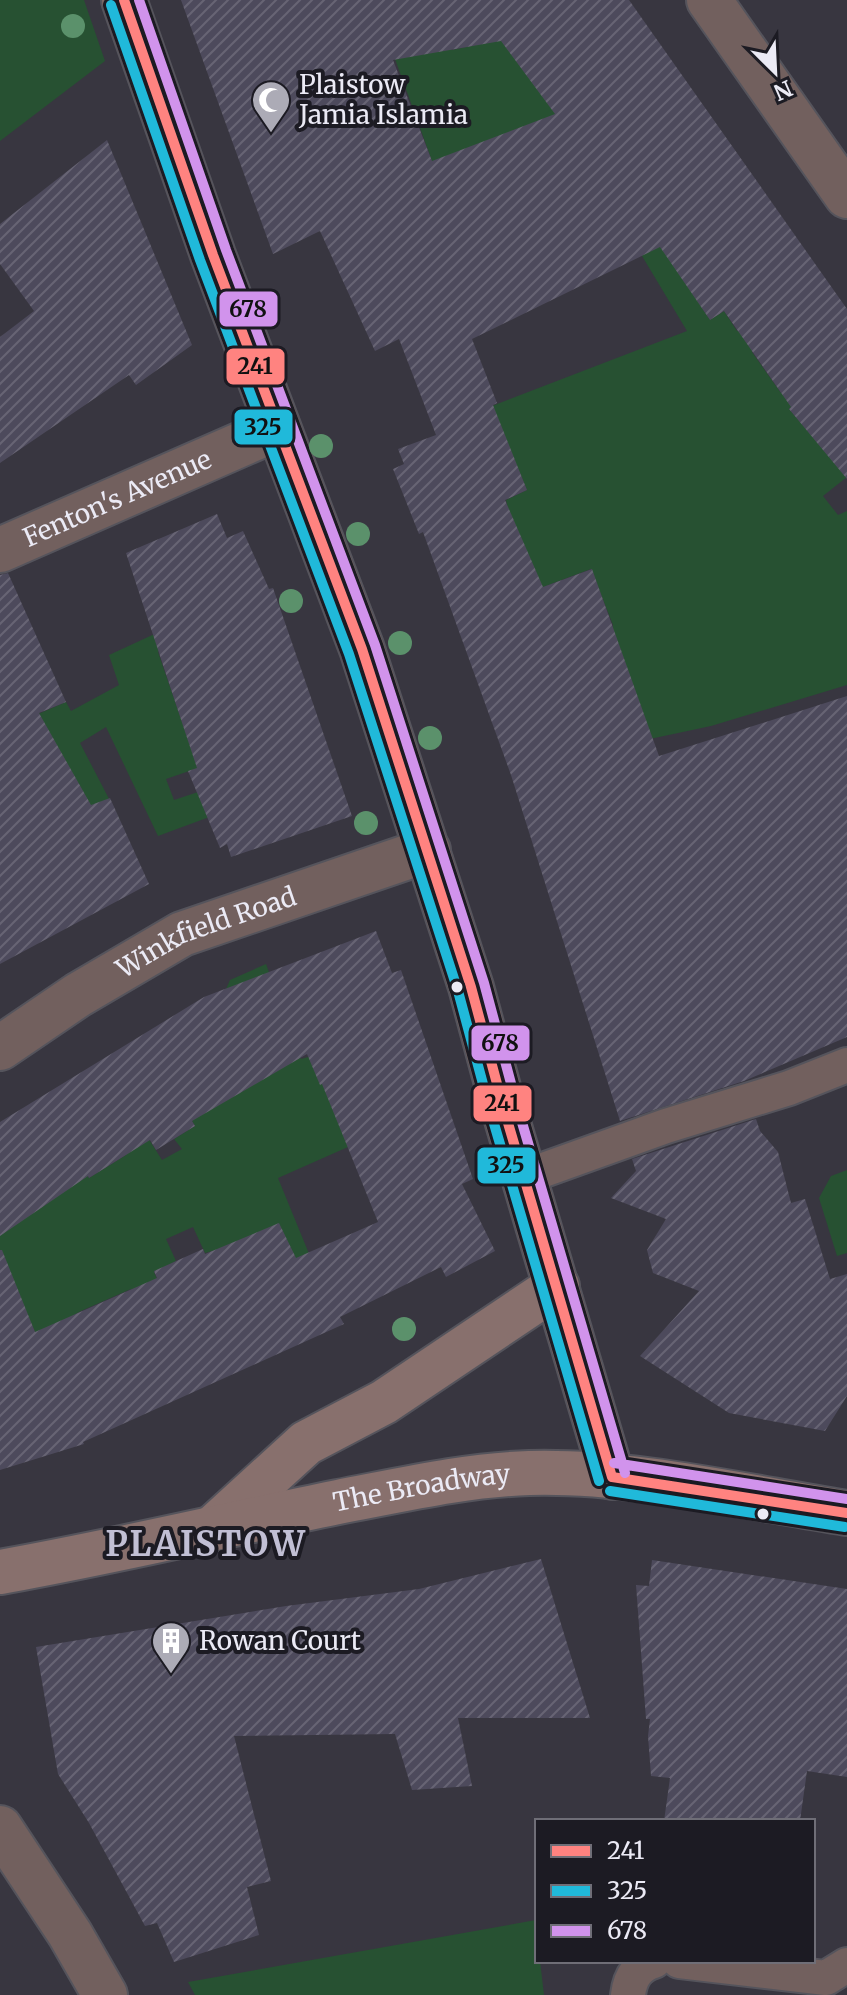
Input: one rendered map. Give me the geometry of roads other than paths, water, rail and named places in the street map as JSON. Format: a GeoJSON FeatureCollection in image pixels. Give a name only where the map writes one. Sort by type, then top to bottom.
{"type":"FeatureCollection","features":[{"type":"Feature","properties":{"kind":"main road"},"geometry":{"type":"LineString","coordinates":[[124,0],[213,255],[362,649],[471,987],[612,1477]]}},
{"type":"Feature","properties":{"kind":"main road"},"geometry":{"type":"LineString","coordinates":[[214,1527],[306,1443],[384,1402],[557,1286]]}},
{"type":"Feature","properties":{"kind":"main road","name":"The Broadway"},"geometry":{"type":"LineString","coordinates":[[0,1572],[455,1480],[529,1473],[612,1477],[847,1513]]}},
{"type":"Feature","properties":{"kind":"street"},"geometry":{"type":"LineString","coordinates":[[709,0],[847,196]]}},
{"type":"Feature","properties":{"kind":"street","name":"Fenton's Avenue"},"geometry":{"type":"LineString","coordinates":[[0,550],[278,428]]}},
{"type":"Feature","properties":{"kind":"street","name":"Winkfield Road"},"geometry":{"type":"LineString","coordinates":[[0,1048],[78,995],[182,934],[428,850]]}},
{"type":"Feature","properties":{"kind":"street"},"geometry":{"type":"LineString","coordinates":[[0,1828],[70,1934],[105,1995]]}},
{"type":"Feature","properties":{"kind":"lane"},"geometry":{"type":"LineString","coordinates":[[524,1177],[666,1126],[789,1088],[847,1065]]}},
{"type":"Feature","properties":{"kind":"lane"},"geometry":{"type":"LineString","coordinates":[[628,1995],[630,1982],[642,1965],[648,1963]]}},
{"type":"Feature","properties":{"kind":"lane"},"geometry":{"type":"LineString","coordinates":[[696,1963],[832,1979]]}},
{"type":"Feature","properties":{"kind":"place","name":"Plaistow Jamia Islamia"},"geometry":{"type":"Point","coordinates":[271,134]}},
{"type":"Feature","properties":{"kind":"place","name":"Rowan Court"},"geometry":{"type":"Point","coordinates":[171,1675]}},
{"type":"Feature","properties":{"kind":"district","name":"PLAISTOW"},"geometry":{"type":"Point","coordinates":[206,1544]}}]}
